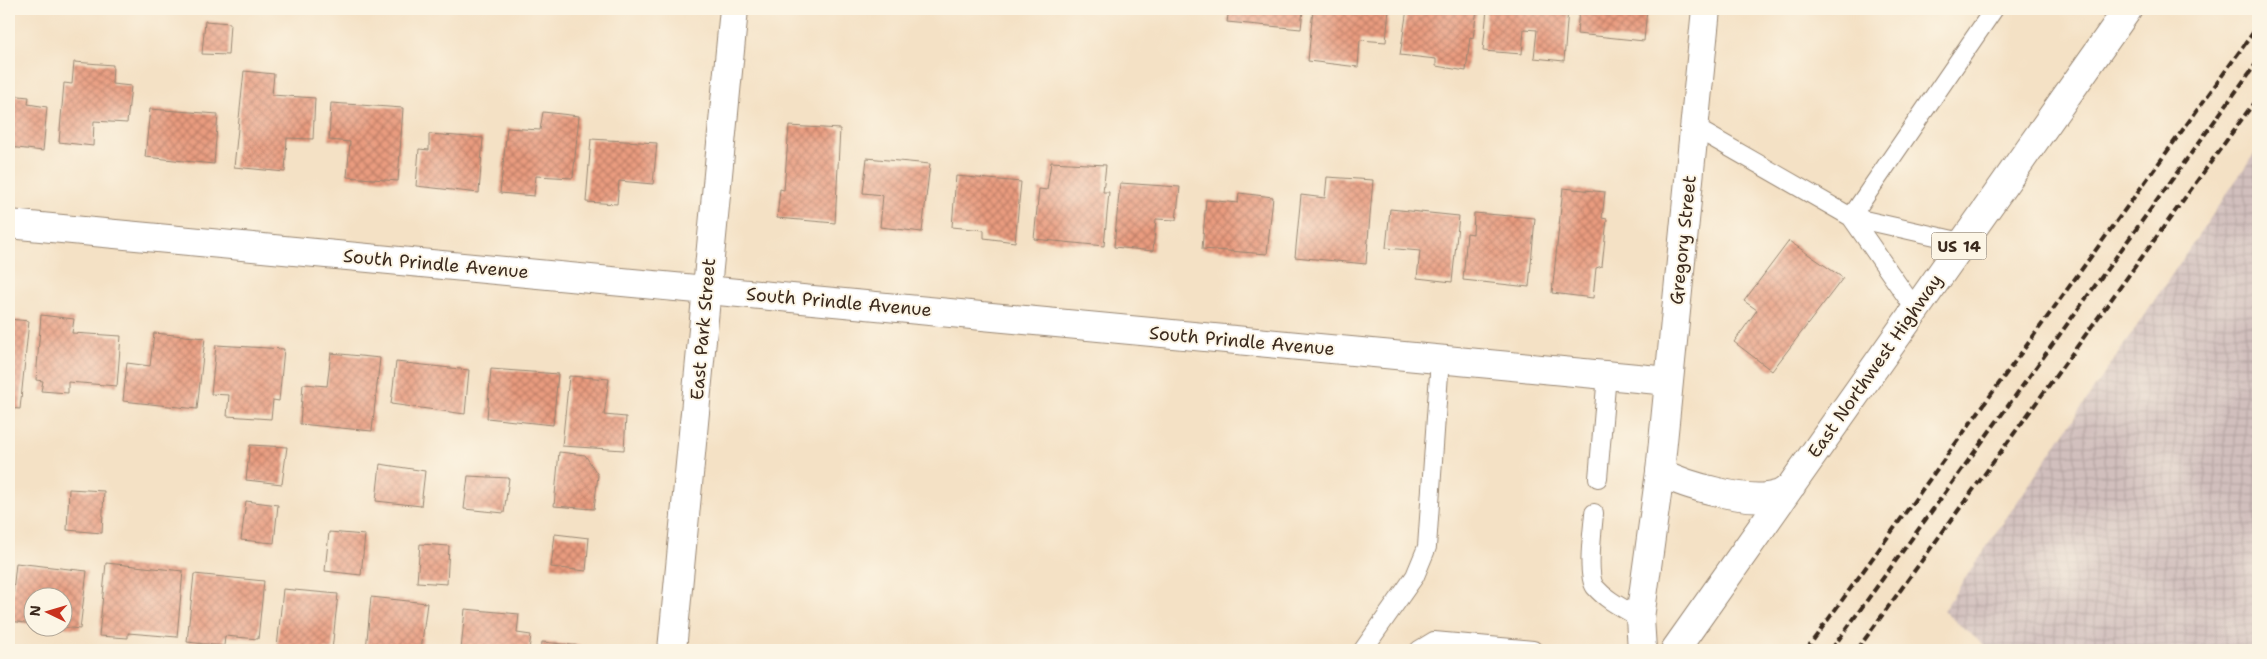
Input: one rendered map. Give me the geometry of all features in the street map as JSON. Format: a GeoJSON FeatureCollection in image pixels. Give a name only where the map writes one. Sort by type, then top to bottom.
{"type":"FeatureCollection","features":[{"type":"Feature","properties":{"kind":"street","name":"East Park Street"},"geometry":{"type":"LineString","coordinates":[[672,650],[734,9]]}},
{"type":"Feature","properties":{"kind":"street","name":"Gregory Street"},"geometry":{"type":"LineString","coordinates":[[1642,650],[1640,618],[1660,472],[1706,9]]}},
{"type":"Feature","properties":{"kind":"street","name":"East Northwest Highway"},"geometry":{"type":"LineString","coordinates":[[1675,650],[2128,9]]}},
{"type":"Feature","properties":{"kind":"street","name":"South Prindle Avenue"},"geometry":{"type":"LineString","coordinates":[[9,224],[1669,381]]}},
{"type":"Feature","properties":{"kind":"street"},"geometry":{"type":"LineString","coordinates":[[1660,472],[1675,480],[1696,486],[1750,496],[1776,496],[1792,484]]}},
{"type":"Feature","properties":{"kind":"lane"},"geometry":{"type":"LineString","coordinates":[[1851,217],[1994,9]]}},
{"type":"Feature","properties":{"kind":"lane"},"geometry":{"type":"LineString","coordinates":[[1694,126],[1851,217],[1962,242]]}},
{"type":"Feature","properties":{"kind":"lane"},"geometry":{"type":"LineString","coordinates":[[1851,217],[1915,309]]}},
{"type":"Feature","properties":{"kind":"lane"},"geometry":{"type":"LineString","coordinates":[[1363,650],[1415,576],[1427,547],[1440,359]]}},
{"type":"Feature","properties":{"kind":"lane"},"geometry":{"type":"LineString","coordinates":[[1598,478],[1608,375]]}},
{"type":"Feature","properties":{"kind":"lane"},"geometry":{"type":"LineString","coordinates":[[1594,513],[1590,561],[1594,585],[1609,600],[1640,618]]}},
{"type":"Feature","properties":{"kind":"lane"},"geometry":{"type":"LineString","coordinates":[[1419,650],[1434,641],[1533,650]]}},
{"type":"Feature","properties":{"kind":"shaded area"},"geometry":{"type":"Polygon","coordinates":[[[2258,148],[2258,650],[1990,650],[1943,611],[2258,148]]]}},
{"type":"Feature","properties":{"kind":"building"},"geometry":{"type":"Polygon","coordinates":[[[821,9],[848,9],[848,12],[821,9]]]}},
{"type":"Feature","properties":{"kind":"building"},"geometry":{"type":"Polygon","coordinates":[[[1188,9],[1216,9],[1215,13],[1188,9]]]}},
{"type":"Feature","properties":{"kind":"building"},"geometry":{"type":"Polygon","coordinates":[[[1229,9],[1303,9],[1301,29],[1227,22],[1229,9]]]}},
{"type":"Feature","properties":{"kind":"building"},"geometry":{"type":"Polygon","coordinates":[[[1313,9],[1389,9],[1386,42],[1360,40],[1358,67],[1308,61],[1313,9]]]}},
{"type":"Feature","properties":{"kind":"building"},"geometry":{"type":"Polygon","coordinates":[[[1407,9],[1477,9],[1473,38],[1470,37],[1466,71],[1436,66],[1436,59],[1400,55],[1407,9]]]}},
{"type":"Feature","properties":{"kind":"building"},"geometry":{"type":"Polygon","coordinates":[[[1487,9],[1568,9],[1564,61],[1534,58],[1537,30],[1524,29],[1522,54],[1483,51],[1487,9]]]}},
{"type":"Feature","properties":{"kind":"building"},"geometry":{"type":"Polygon","coordinates":[[[1579,9],[1647,9],[1644,41],[1577,34],[1579,9]]]}},
{"type":"Feature","properties":{"kind":"building"},"geometry":{"type":"Polygon","coordinates":[[[205,21],[230,23],[228,55],[202,54],[205,21]]]}},
{"type":"Feature","properties":{"kind":"building"},"geometry":{"type":"Polygon","coordinates":[[[74,62],[113,65],[112,84],[131,86],[127,123],[94,121],[93,146],[59,142],[64,83],[72,84],[74,62]]]}},
{"type":"Feature","properties":{"kind":"building"},"geometry":{"type":"Polygon","coordinates":[[[244,71],[274,74],[272,95],[315,98],[313,139],[287,138],[285,172],[234,167],[244,71]]]}},
{"type":"Feature","properties":{"kind":"building"},"geometry":{"type":"Polygon","coordinates":[[[9,95],[29,97],[28,104],[47,107],[43,151],[9,147],[9,95]]]}},
{"type":"Feature","properties":{"kind":"building"},"geometry":{"type":"Polygon","coordinates":[[[331,103],[403,108],[398,181],[347,177],[350,142],[329,140],[331,103]]]}},
{"type":"Feature","properties":{"kind":"building"},"geometry":{"type":"Polygon","coordinates":[[[150,109],[218,114],[214,164],[145,157],[150,109]]]}},
{"type":"Feature","properties":{"kind":"building"},"geometry":{"type":"Polygon","coordinates":[[[543,112],[579,116],[573,178],[536,176],[534,196],[500,193],[507,128],[540,130],[543,112]]]}},
{"type":"Feature","properties":{"kind":"building"},"geometry":{"type":"Polygon","coordinates":[[[789,126],[840,129],[835,223],[777,218],[780,189],[784,190],[789,126]]]}},
{"type":"Feature","properties":{"kind":"building"},"geometry":{"type":"Polygon","coordinates":[[[429,134],[483,138],[479,193],[416,186],[419,149],[429,150],[429,134]]]}},
{"type":"Feature","properties":{"kind":"building"},"geometry":{"type":"Polygon","coordinates":[[[591,139],[657,143],[653,184],[619,181],[617,204],[586,202],[591,139]]]}},
{"type":"Feature","properties":{"kind":"building"},"geometry":{"type":"Polygon","coordinates":[[[867,158],[930,164],[922,232],[880,227],[883,195],[863,193],[867,158]]]}},
{"type":"Feature","properties":{"kind":"building"},"geometry":{"type":"Polygon","coordinates":[[[1051,162],[1106,165],[1103,192],[1109,192],[1104,246],[1034,239],[1039,189],[1047,190],[1051,162]]]}},
{"type":"Feature","properties":{"kind":"building"},"geometry":{"type":"Polygon","coordinates":[[[956,176],[1021,182],[1015,242],[984,238],[984,230],[952,227],[956,176]]]}},
{"type":"Feature","properties":{"kind":"building"},"geometry":{"type":"Polygon","coordinates":[[[1327,177],[1373,180],[1366,264],[1295,257],[1301,195],[1325,198],[1327,177]]]}},
{"type":"Feature","properties":{"kind":"building"},"geometry":{"type":"Polygon","coordinates":[[[1120,183],[1180,187],[1176,220],[1156,219],[1153,251],[1114,247],[1120,183]]]}},
{"type":"Feature","properties":{"kind":"building"},"geometry":{"type":"Polygon","coordinates":[[[1563,188],[1605,192],[1602,218],[1607,219],[1602,266],[1596,268],[1593,298],[1552,293],[1563,188]]]}},
{"type":"Feature","properties":{"kind":"building"},"geometry":{"type":"Polygon","coordinates":[[[1239,193],[1273,197],[1267,254],[1202,249],[1206,200],[1238,203],[1239,193]]]}},
{"type":"Feature","properties":{"kind":"building"},"geometry":{"type":"Polygon","coordinates":[[[1390,209],[1459,216],[1452,282],[1417,278],[1420,251],[1386,248],[1390,209]]]}},
{"type":"Feature","properties":{"kind":"building"},"geometry":{"type":"Polygon","coordinates":[[[1474,213],[1535,218],[1529,287],[1463,280],[1467,233],[1473,234],[1474,213]]]}},
{"type":"Feature","properties":{"kind":"building"},"geometry":{"type":"Polygon","coordinates":[[[1789,241],[1843,278],[1772,371],[1734,342],[1757,310],[1744,301],[1789,241]]]}},
{"type":"Feature","properties":{"kind":"building"},"geometry":{"type":"Polygon","coordinates":[[[41,315],[74,319],[72,333],[121,336],[117,386],[68,382],[68,393],[41,391],[43,381],[36,380],[41,315]]]}},
{"type":"Feature","properties":{"kind":"building"},"geometry":{"type":"Polygon","coordinates":[[[9,319],[29,321],[20,409],[9,408],[9,319]]]}},
{"type":"Feature","properties":{"kind":"building"},"geometry":{"type":"Polygon","coordinates":[[[154,333],[205,338],[197,409],[123,401],[127,363],[150,366],[154,333]]]}},
{"type":"Feature","properties":{"kind":"building"},"geometry":{"type":"Polygon","coordinates":[[[216,345],[284,349],[279,401],[273,400],[271,419],[227,416],[229,395],[211,394],[216,345]]]}},
{"type":"Feature","properties":{"kind":"building"},"geometry":{"type":"Polygon","coordinates":[[[331,353],[380,358],[372,431],[300,424],[303,384],[327,386],[331,353]]]}},
{"type":"Feature","properties":{"kind":"building"},"geometry":{"type":"Polygon","coordinates":[[[396,362],[469,370],[465,414],[391,404],[396,362]]]}},
{"type":"Feature","properties":{"kind":"building"},"geometry":{"type":"Polygon","coordinates":[[[491,369],[558,374],[553,425],[487,418],[491,369]]]}},
{"type":"Feature","properties":{"kind":"building"},"geometry":{"type":"Polygon","coordinates":[[[569,376],[609,379],[604,415],[626,417],[624,450],[562,446],[569,376]]]}},
{"type":"Feature","properties":{"kind":"building"},"geometry":{"type":"Polygon","coordinates":[[[250,445],[287,447],[282,484],[246,480],[250,445]]]}},
{"type":"Feature","properties":{"kind":"building"},"geometry":{"type":"Polygon","coordinates":[[[559,452],[585,455],[598,475],[594,509],[554,506],[559,452]]]}},
{"type":"Feature","properties":{"kind":"building"},"geometry":{"type":"Polygon","coordinates":[[[380,464],[425,471],[421,506],[376,501],[380,464]]]}},
{"type":"Feature","properties":{"kind":"building"},"geometry":{"type":"Polygon","coordinates":[[[468,476],[509,478],[504,513],[464,509],[468,476]]]}},
{"type":"Feature","properties":{"kind":"building"},"geometry":{"type":"Polygon","coordinates":[[[69,489],[104,491],[102,533],[67,530],[69,489]]]}},
{"type":"Feature","properties":{"kind":"building"},"geometry":{"type":"Polygon","coordinates":[[[246,501],[278,505],[274,543],[241,540],[246,501]]]}},
{"type":"Feature","properties":{"kind":"building"},"geometry":{"type":"Polygon","coordinates":[[[329,532],[365,535],[361,575],[325,571],[329,532]]]}},
{"type":"Feature","properties":{"kind":"building"},"geometry":{"type":"Polygon","coordinates":[[[555,534],[589,538],[586,571],[551,567],[555,534]]]}},
{"type":"Feature","properties":{"kind":"building"},"geometry":{"type":"Polygon","coordinates":[[[420,544],[449,546],[447,584],[417,582],[420,544]]]}},
{"type":"Feature","properties":{"kind":"building"},"geometry":{"type":"Polygon","coordinates":[[[16,563],[87,571],[80,629],[72,628],[72,586],[22,586],[22,623],[10,621],[16,563]]]}},
{"type":"Feature","properties":{"kind":"building"},"geometry":{"type":"Polygon","coordinates":[[[106,563],[183,571],[177,637],[128,633],[128,638],[99,636],[106,563]]]}},
{"type":"Feature","properties":{"kind":"building"},"geometry":{"type":"Polygon","coordinates":[[[194,574],[264,581],[258,639],[225,636],[224,646],[187,642],[194,574]]]}},
{"type":"Feature","properties":{"kind":"building"},"geometry":{"type":"Polygon","coordinates":[[[283,589],[338,594],[332,650],[277,648],[283,589]]]}},
{"type":"Feature","properties":{"kind":"building"},"geometry":{"type":"Polygon","coordinates":[[[371,597],[427,603],[421,650],[366,650],[371,597]]]}},
{"type":"Feature","properties":{"kind":"building"},"geometry":{"type":"Polygon","coordinates":[[[465,609],[519,614],[517,633],[531,635],[529,650],[461,650],[465,609]]]}},
{"type":"Feature","properties":{"kind":"building"},"geometry":{"type":"Polygon","coordinates":[[[542,642],[583,646],[583,650],[541,650],[542,642]]]}},
{"type":"Feature","properties":{"kind":"railway"},"geometry":{"type":"LineString","coordinates":[[1806,650],[2258,26]]}},
{"type":"Feature","properties":{"kind":"railway"},"geometry":{"type":"LineString","coordinates":[[1831,650],[2258,61]]}},
{"type":"Feature","properties":{"kind":"railway"},"geometry":{"type":"LineString","coordinates":[[1857,650],[2258,97]]}}]}
